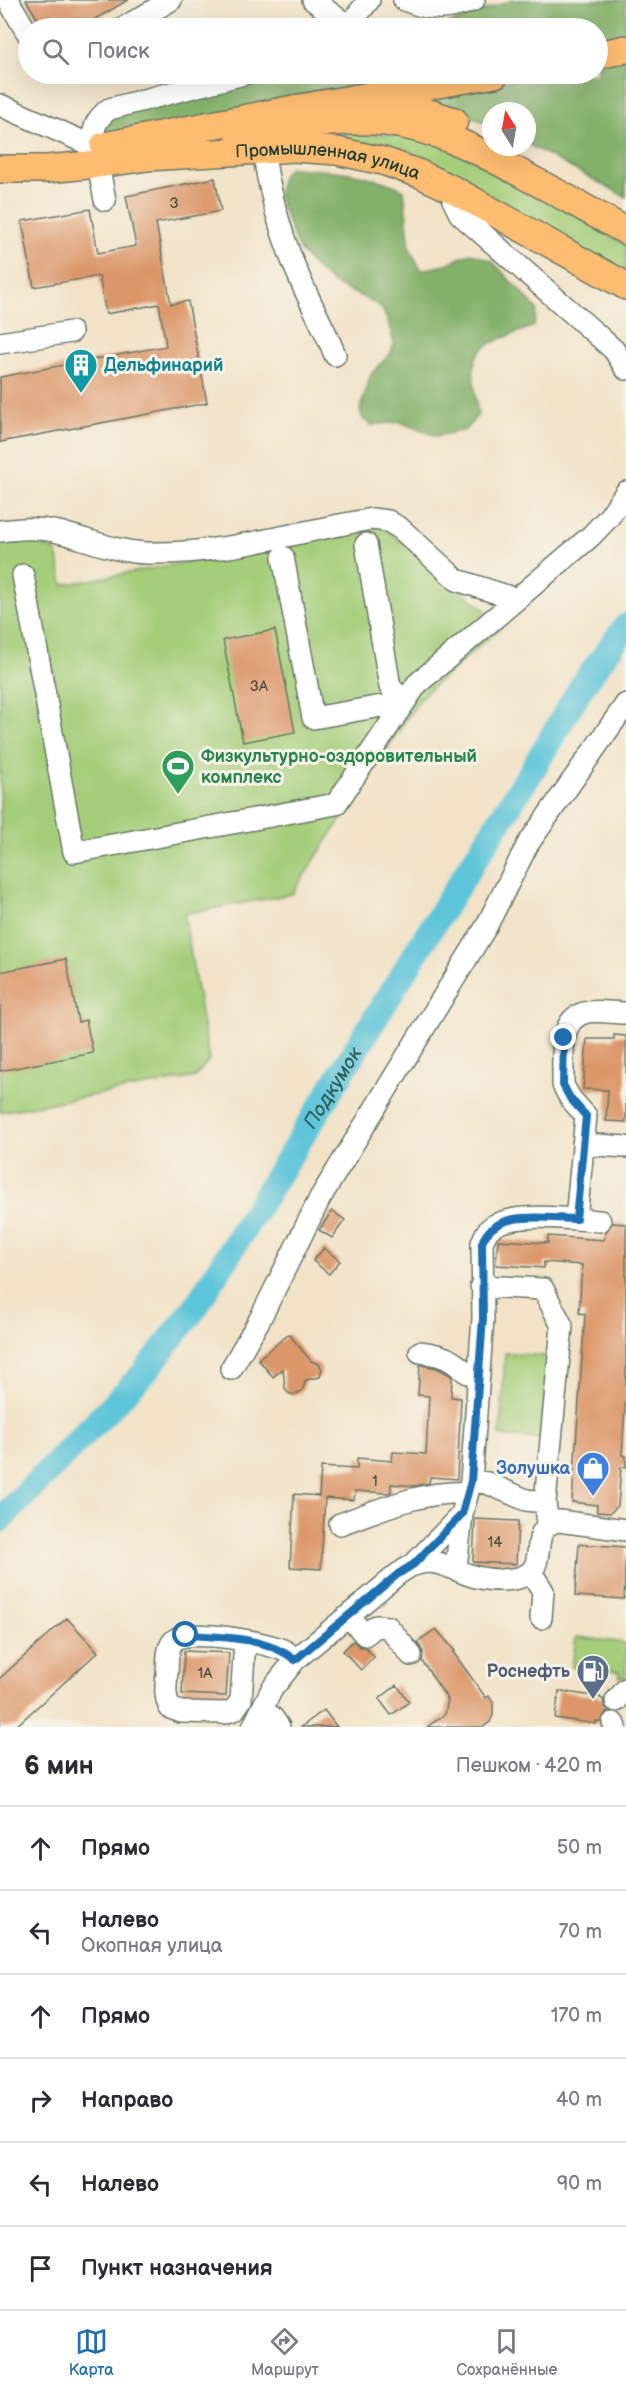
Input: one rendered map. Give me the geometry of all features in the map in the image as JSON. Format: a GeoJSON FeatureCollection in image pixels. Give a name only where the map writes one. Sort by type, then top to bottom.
{"type":"FeatureCollection","features":[{"type":"Feature","properties":{"kind":"main road"},"geometry":{"type":"LineString","coordinates":[[608,53],[626,49]]}},
{"type":"Feature","properties":{"kind":"main road","name":"Промышленная улица"},"geometry":{"type":"LineString","coordinates":[[0,169],[47,169],[272,113],[439,84]]}},
{"type":"Feature","properties":{"kind":"main road"},"geometry":{"type":"LineString","coordinates":[[344,101],[414,108],[445,117],[482,135]]}},
{"type":"Feature","properties":{"kind":"main road"},"geometry":{"type":"LineString","coordinates":[[148,157],[283,128],[336,122],[385,122],[434,132],[476,148],[626,231]]}},
{"type":"Feature","properties":{"kind":"main road","name":"Промышленная улица"},"geometry":{"type":"LineString","coordinates":[[96,156],[148,157],[294,148],[337,151],[383,161],[453,189],[626,285]]}},
{"type":"Feature","properties":{"kind":"main road"},"geometry":{"type":"LineString","coordinates":[[523,156],[626,212]]}},
{"type":"Feature","properties":{"kind":"street"},"geometry":{"type":"LineString","coordinates":[[8,0],[19,18]]}},
{"type":"Feature","properties":{"kind":"street"},"geometry":{"type":"LineString","coordinates":[[140,18],[171,0]]}},
{"type":"Feature","properties":{"kind":"street"},"geometry":{"type":"LineString","coordinates":[[313,0],[336,18]]}},
{"type":"Feature","properties":{"kind":"street"},"geometry":{"type":"LineString","coordinates":[[356,18],[369,0]]}},
{"type":"Feature","properties":{"kind":"street"},"geometry":{"type":"LineString","coordinates":[[404,0],[426,9],[456,8],[474,0]]}},
{"type":"Feature","properties":{"kind":"street"},"geometry":{"type":"LineString","coordinates":[[105,200],[93,129],[97,119],[109,109],[205,84]]}},
{"type":"Feature","properties":{"kind":"street"},"geometry":{"type":"LineString","coordinates":[[0,105],[96,156]]}},
{"type":"Feature","properties":{"kind":"street"},"geometry":{"type":"LineString","coordinates":[[263,150],[273,205],[286,244],[335,355]]}},
{"type":"Feature","properties":{"kind":"street"},"geometry":{"type":"LineString","coordinates":[[453,189],[453,200],[460,214],[614,350],[626,369]]}},
{"type":"Feature","properties":{"kind":"street"},"geometry":{"type":"LineString","coordinates":[[0,343],[70,332]]}},
{"type":"Feature","properties":{"kind":"street"},"geometry":{"type":"LineString","coordinates":[[23,575],[74,852],[336,804],[417,684],[591,536],[609,517],[626,492]]}},
{"type":"Feature","properties":{"kind":"street"},"geometry":{"type":"LineString","coordinates":[[0,531],[25,528],[54,531],[114,550],[179,553],[245,544],[372,519],[388,521],[402,529],[457,580],[516,599]]}},
{"type":"Feature","properties":{"kind":"street"},"geometry":{"type":"LineString","coordinates":[[366,544],[390,687],[405,702]]}},
{"type":"Feature","properties":{"kind":"street"},"geometry":{"type":"LineString","coordinates":[[284,557],[313,718],[405,702]]}},
{"type":"Feature","properties":{"kind":"street"},"geometry":{"type":"LineString","coordinates":[[231,1369],[260,1319],[320,1198],[486,927],[528,844],[626,704]]}},
{"type":"Feature","properties":{"kind":"street"},"geometry":{"type":"LineString","coordinates":[[576,1219],[586,1116],[570,1098],[563,1085],[564,1038],[567,1025],[575,1017],[587,1012],[626,1013]]}},
{"type":"Feature","properties":{"kind":"street"},"geometry":{"type":"LineString","coordinates":[[584,1144],[626,1147]]}},
{"type":"Feature","properties":{"kind":"street"},"geometry":{"type":"LineString","coordinates":[[456,1568],[462,1514],[469,1487],[479,1375],[483,1318],[482,1243],[486,1232],[495,1225],[521,1218],[600,1221]]}},
{"type":"Feature","properties":{"kind":"street"},"geometry":{"type":"LineString","coordinates":[[481,1286],[543,1289],[562,1326],[545,1502],[548,1523]]}},
{"type":"Feature","properties":{"kind":"street"},"geometry":{"type":"LineString","coordinates":[[420,1352],[437,1354],[454,1362],[465,1373],[479,1375]]}},
{"type":"Feature","properties":{"kind":"street"},"geometry":{"type":"LineString","coordinates":[[340,1524],[402,1502],[487,1483],[526,1500],[545,1502]]}},
{"type":"Feature","properties":{"kind":"street"},"geometry":{"type":"LineString","coordinates":[[258,1720],[272,1689],[295,1660],[398,1574],[414,1564],[462,1514]]}},
{"type":"Feature","properties":{"kind":"street"},"geometry":{"type":"LineString","coordinates":[[414,1564],[436,1563],[456,1568],[475,1577],[496,1580],[519,1578],[531,1572],[539,1559],[540,1532],[548,1523],[559,1521],[626,1530]]}},
{"type":"Feature","properties":{"kind":"street"},"geometry":{"type":"LineString","coordinates":[[531,1572],[543,1591],[541,1618]]}},
{"type":"Feature","properties":{"kind":"street"},"geometry":{"type":"LineString","coordinates":[[348,1616],[365,1635],[376,1626],[388,1627],[411,1655]]}},
{"type":"Feature","properties":{"kind":"street"},"geometry":{"type":"LineString","coordinates":[[245,1641],[241,1700],[234,1710],[224,1713],[181,1712],[170,1708],[166,1699],[169,1647],[175,1639],[186,1635],[233,1638],[245,1641],[284,1651],[295,1660]]}},
{"type":"Feature","properties":{"kind":"street"},"geometry":{"type":"LineString","coordinates":[[258,1720],[272,1717],[279,1727]]}},
{"type":"Feature","properties":{"kind":"green space"},"geometry":{"type":"Polygon","coordinates":[[[512,0],[626,0],[626,39],[608,43],[608,18],[464,18],[512,0]]]}},
{"type":"Feature","properties":{"kind":"green space"},"geometry":{"type":"Polygon","coordinates":[[[626,59],[626,197],[536,149],[536,102],[482,102],[482,122],[416,97],[488,84],[608,84],[608,62],[626,59]]]}},
{"type":"Feature","properties":{"kind":"green space"},"geometry":{"type":"Polygon","coordinates":[[[234,84],[391,84],[103,135],[107,119],[234,84]]]}},
{"type":"Feature","properties":{"kind":"green space"},"geometry":{"type":"Polygon","coordinates":[[[398,135],[433,142],[506,174],[626,245],[626,275],[315,136],[398,135]]]}},
{"type":"Feature","properties":{"kind":"green space"},"geometry":{"type":"Polygon","coordinates":[[[290,168],[334,171],[362,176],[404,190],[410,249],[421,270],[442,266],[471,253],[492,261],[537,309],[534,326],[497,340],[478,353],[474,362],[474,375],[478,415],[465,430],[436,436],[400,422],[371,425],[363,419],[360,410],[371,374],[391,353],[394,344],[390,327],[383,310],[377,304],[333,283],[311,264],[298,248],[277,194],[283,174],[290,168]]]}},
{"type":"Feature","properties":{"kind":"green space","name":"Физкультурно-оздоровительный комплекс"},"geometry":{"type":"Polygon","coordinates":[[[382,526],[485,610],[500,628],[421,697],[292,894],[184,914],[209,1060],[195,1077],[0,1112],[0,544],[33,538],[57,553],[63,585],[382,526]]]}},
{"type":"Feature","properties":{"kind":"green space"},"geometry":{"type":"Polygon","coordinates":[[[505,1353],[548,1356],[542,1439],[500,1436],[505,1353]]]}},
{"type":"Feature","properties":{"kind":"green space"},"geometry":{"type":"Polygon","coordinates":[[[576,1637],[626,1643],[626,1678],[619,1677],[619,1672],[572,1667],[576,1637]]]}},
{"type":"Feature","properties":{"kind":"building"},"geometry":{"type":"Polygon","coordinates":[[[26,0],[128,0],[97,18],[37,18],[26,0]]]}},
{"type":"Feature","properties":{"kind":"building"},"geometry":{"type":"Polygon","coordinates":[[[215,178],[221,211],[156,223],[171,304],[188,301],[207,403],[0,442],[0,377],[166,346],[159,304],[106,314],[99,276],[34,287],[22,221],[90,209],[98,253],[136,246],[126,196],[215,178]]]}},
{"type":"Feature","properties":{"kind":"building"},"geometry":{"type":"Polygon","coordinates":[[[275,630],[295,732],[243,742],[223,640],[275,630]]]}},
{"type":"Feature","properties":{"kind":"building"},"geometry":{"type":"Polygon","coordinates":[[[66,959],[78,1022],[86,1020],[93,1053],[0,1071],[0,972],[66,959]]]}},
{"type":"Feature","properties":{"kind":"building"},"geometry":{"type":"Polygon","coordinates":[[[614,1035],[626,1036],[626,1122],[606,1121],[608,1090],[583,1089],[587,1039],[614,1039],[614,1035]]]}},
{"type":"Feature","properties":{"kind":"building"},"geometry":{"type":"Polygon","coordinates":[[[332,1211],[345,1220],[332,1238],[319,1230],[332,1211]]]}},
{"type":"Feature","properties":{"kind":"building"},"geometry":{"type":"Polygon","coordinates":[[[612,1223],[626,1224],[626,1393],[622,1455],[626,1456],[626,1467],[621,1467],[618,1506],[610,1513],[597,1512],[597,1505],[572,1502],[585,1314],[579,1313],[582,1265],[544,1262],[544,1268],[496,1265],[498,1240],[548,1243],[548,1236],[604,1240],[605,1233],[612,1223]]]}},
{"type":"Feature","properties":{"kind":"building"},"geometry":{"type":"Polygon","coordinates":[[[324,1248],[340,1261],[329,1274],[313,1261],[324,1248]]]}},
{"type":"Feature","properties":{"kind":"building"},"geometry":{"type":"Polygon","coordinates":[[[289,1334],[311,1361],[319,1364],[322,1369],[320,1377],[306,1380],[302,1391],[294,1395],[288,1393],[285,1388],[283,1369],[273,1377],[258,1359],[289,1334]]]}},
{"type":"Feature","properties":{"kind":"building"},"geometry":{"type":"Polygon","coordinates":[[[420,1365],[437,1368],[450,1375],[452,1377],[451,1397],[461,1398],[457,1479],[430,1477],[429,1483],[415,1486],[391,1484],[391,1492],[388,1493],[355,1491],[354,1500],[325,1498],[321,1569],[290,1567],[294,1494],[319,1496],[321,1467],[357,1469],[357,1458],[392,1461],[393,1452],[426,1454],[429,1396],[418,1395],[420,1365]]]}},
{"type":"Feature","properties":{"kind":"building"},"geometry":{"type":"Polygon","coordinates":[[[475,1519],[518,1521],[516,1564],[473,1562],[475,1519]]]}},
{"type":"Feature","properties":{"kind":"building"},"geometry":{"type":"Polygon","coordinates":[[[579,1544],[626,1547],[624,1599],[575,1596],[579,1544]]]}},
{"type":"Feature","properties":{"kind":"building"},"geometry":{"type":"Polygon","coordinates":[[[67,1618],[98,1652],[15,1727],[0,1727],[0,1678],[67,1618]]]}},
{"type":"Feature","properties":{"kind":"building"},"geometry":{"type":"Polygon","coordinates":[[[436,1629],[455,1651],[453,1652],[486,1698],[489,1696],[493,1703],[493,1715],[490,1722],[483,1727],[427,1727],[445,1714],[448,1700],[422,1661],[423,1652],[417,1642],[436,1629]]]}},
{"type":"Feature","properties":{"kind":"building"},"geometry":{"type":"Polygon","coordinates":[[[353,1641],[360,1647],[365,1647],[374,1657],[361,1670],[343,1651],[353,1641]]]}},
{"type":"Feature","properties":{"kind":"building"},"geometry":{"type":"Polygon","coordinates":[[[184,1651],[229,1653],[226,1696],[182,1694],[184,1651]]]}},
{"type":"Feature","properties":{"kind":"building"},"geometry":{"type":"Polygon","coordinates":[[[397,1685],[409,1702],[391,1715],[379,1699],[397,1685]]]}},
{"type":"Feature","properties":{"kind":"building"},"geometry":{"type":"Polygon","coordinates":[[[559,1691],[600,1697],[609,1711],[605,1713],[601,1722],[596,1721],[596,1724],[555,1718],[559,1691]]]}},
{"type":"Feature","properties":{"kind":"building"},"geometry":{"type":"Polygon","coordinates":[[[324,1710],[337,1727],[301,1727],[324,1710]]]}},
{"type":"Feature","properties":{"kind":"waterway","name":"Подкумок"},"geometry":{"type":"LineString","coordinates":[[0,1520],[144,1373],[195,1308],[531,772],[582,686],[626,626]]}},
{"type":"Feature","properties":{"kind":"place","name":"Дельфинарий"},"geometry":{"type":"Point","coordinates":[81,394]}},
{"type":"Feature","properties":{"kind":"place","name":"Физкультурно-оздоровительный комплекс"},"geometry":{"type":"Point","coordinates":[178,795]}},
{"type":"Feature","properties":{"kind":"place","name":"Золушка"},"geometry":{"type":"Point","coordinates":[593,1497]}},
{"type":"Feature","properties":{"kind":"place","name":"Роснефть"},"geometry":{"type":"Point","coordinates":[593,1700]}},
{"type":"Feature","properties":{"kind":"route"},"geometry":{"type":"LineString","coordinates":[[186,1635],[233,1638],[284,1651],[295,1660],[398,1574],[414,1564],[462,1514],[471,1481],[483,1318],[482,1243],[486,1232],[495,1225],[521,1218],[576,1219],[586,1116],[565,1092],[563,1085],[564,1038]]}}]}
